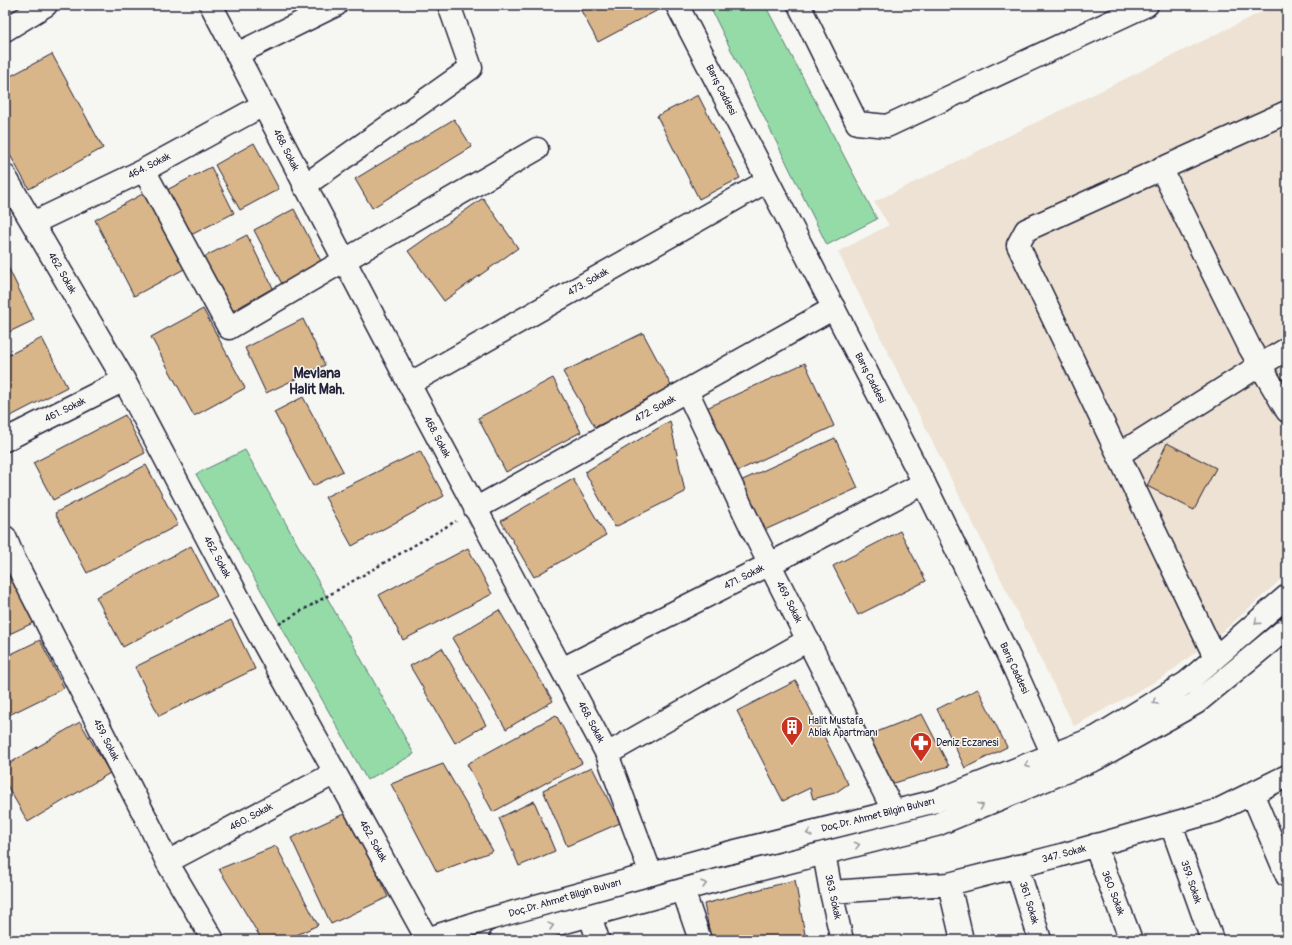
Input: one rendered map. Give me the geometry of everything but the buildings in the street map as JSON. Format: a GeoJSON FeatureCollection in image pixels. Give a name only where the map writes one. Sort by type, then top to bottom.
{"type":"FeatureCollection","features":[{"type":"Feature","properties":{"kind":"street"},"geometry":{"type":"LineString","coordinates":[[5,30],[46,5]]}},
{"type":"Feature","properties":{"kind":"street","name":"468. Sokak"},"geometry":{"type":"LineString","coordinates":[[211,5],[304,186],[345,260],[475,509],[608,754],[651,874]]}},
{"type":"Feature","properties":{"kind":"street"},"geometry":{"type":"LineString","coordinates":[[237,54],[336,5]]}},
{"type":"Feature","properties":{"kind":"street"},"geometry":{"type":"LineString","coordinates":[[304,186],[471,68],[449,5]]}},
{"type":"Feature","properties":{"kind":"street","name":"Barış Caddesi"},"geometry":{"type":"LineString","coordinates":[[677,5],[924,483],[1010,659],[1053,754]]}},
{"type":"Feature","properties":{"kind":"street"},"geometry":{"type":"LineString","coordinates":[[799,5],[858,123],[887,126],[1147,5]]}},
{"type":"Feature","properties":{"kind":"street","name":"464. Sokak"},"geometry":{"type":"LineString","coordinates":[[33,223],[144,170],[263,105]]}},
{"type":"Feature","properties":{"kind":"street"},"geometry":{"type":"LineString","coordinates":[[1216,658],[1018,245],[1026,230],[1287,112]]}},
{"type":"Feature","properties":{"kind":"street"},"geometry":{"type":"LineString","coordinates":[[144,170],[229,328],[537,149]]}},
{"type":"Feature","properties":{"kind":"street"},"geometry":{"type":"LineString","coordinates":[[1161,168],[1250,348],[1287,411]]}},
{"type":"Feature","properties":{"kind":"street","name":"462. Sokak"},"geometry":{"type":"LineString","coordinates":[[5,176],[124,380],[259,636],[426,940]]}},
{"type":"Feature","properties":{"kind":"street","name":"473. Sokak"},"geometry":{"type":"LineString","coordinates":[[409,384],[767,181]]}},
{"type":"Feature","properties":{"kind":"street","name":"472. Sokak"},"geometry":{"type":"LineString","coordinates":[[475,509],[834,308]]}},
{"type":"Feature","properties":{"kind":"street"},"geometry":{"type":"LineString","coordinates":[[1118,455],[1287,349]]}},
{"type":"Feature","properties":{"kind":"street","name":"461. Sokak"},"geometry":{"type":"LineString","coordinates":[[5,440],[124,380]]}},
{"type":"Feature","properties":{"kind":"street","name":"469. Sokak"},"geometry":{"type":"LineString","coordinates":[[687,391],[770,564],[894,812]]}},
{"type":"Feature","properties":{"kind":"street","name":"471. Sokak"},"geometry":{"type":"LineString","coordinates":[[562,669],[770,564],[924,483]]}},
{"type":"Feature","properties":{"kind":"street","name":"459. Sokak"},"geometry":{"type":"LineString","coordinates":[[5,537],[14,558],[167,862],[213,940]]}},
{"type":"Feature","properties":{"kind":"street","name":"Doç.Dr. Ahmet Bilgin Bulvarı"},"geometry":{"type":"LineString","coordinates":[[426,940],[482,921],[720,855],[936,801],[1097,737],[1186,683],[1287,596]]}},
{"type":"Feature","properties":{"kind":"street"},"geometry":{"type":"LineString","coordinates":[[504,940],[683,890],[936,825],[1096,759],[1196,703],[1287,628]]}},
{"type":"Feature","properties":{"kind":"street"},"geometry":{"type":"LineString","coordinates":[[608,754],[808,640]]}},
{"type":"Feature","properties":{"kind":"street","name":"460. Sokak"},"geometry":{"type":"LineString","coordinates":[[167,862],[335,773]]}},
{"type":"Feature","properties":{"kind":"street","name":"347. Sokak"},"geometry":{"type":"LineString","coordinates":[[831,892],[949,884],[1216,811],[1287,776]]}},
{"type":"Feature","properties":{"kind":"street"},"geometry":{"type":"LineString","coordinates":[[1252,794],[1287,876]]}},
{"type":"Feature","properties":{"kind":"street","name":"359. Sokak"},"geometry":{"type":"LineString","coordinates":[[1171,824],[1212,940]]}},
{"type":"Feature","properties":{"kind":"street","name":"360. Sokak"},"geometry":{"type":"LineString","coordinates":[[1095,845],[1131,940]]}},
{"type":"Feature","properties":{"kind":"street","name":"363. Sokak"},"geometry":{"type":"LineString","coordinates":[[824,853],[842,940]]}},
{"type":"Feature","properties":{"kind":"street","name":"361. Sokak"},"geometry":{"type":"LineString","coordinates":[[1017,866],[1040,940]]}},
{"type":"Feature","properties":{"kind":"street"},"geometry":{"type":"LineString","coordinates":[[949,884],[962,940]]}},
{"type":"Feature","properties":{"kind":"street"},"geometry":{"type":"LineString","coordinates":[[683,890],[700,940]]}},
{"type":"Feature","properties":{"kind":"street"},"geometry":{"type":"LineString","coordinates":[[590,916],[598,940]]}},
{"type":"Feature","properties":{"kind":"path"},"geometry":{"type":"LineString","coordinates":[[259,636],[475,509]]}},
{"type":"Feature","properties":{"kind":"shaded area"},"geometry":{"type":"Polygon","coordinates":[[[1276,5],[1287,5],[1287,574],[1229,626],[1165,676],[1074,726],[838,252],[889,225],[874,202],[1276,5]]]}},
{"type":"Feature","properties":{"kind":"green space"},"geometry":{"type":"Polygon","coordinates":[[[709,5],[765,5],[877,219],[827,245],[709,5]]]}},
{"type":"Feature","properties":{"kind":"green space"},"geometry":{"type":"Polygon","coordinates":[[[245,450],[414,754],[367,780],[196,474],[245,450]]]}},
{"type":"Feature","properties":{"kind":"place","name":"Halit Mustafa Ablak Apartmanı"},"geometry":{"type":"Point","coordinates":[792,746]}},
{"type":"Feature","properties":{"kind":"place","name":"Deniz Eczanesi"},"geometry":{"type":"Point","coordinates":[921,762]}},
{"type":"Feature","properties":{"kind":"district","name":"Mevlana Halit Mah."},"geometry":{"type":"Point","coordinates":[317,382]}}]}
